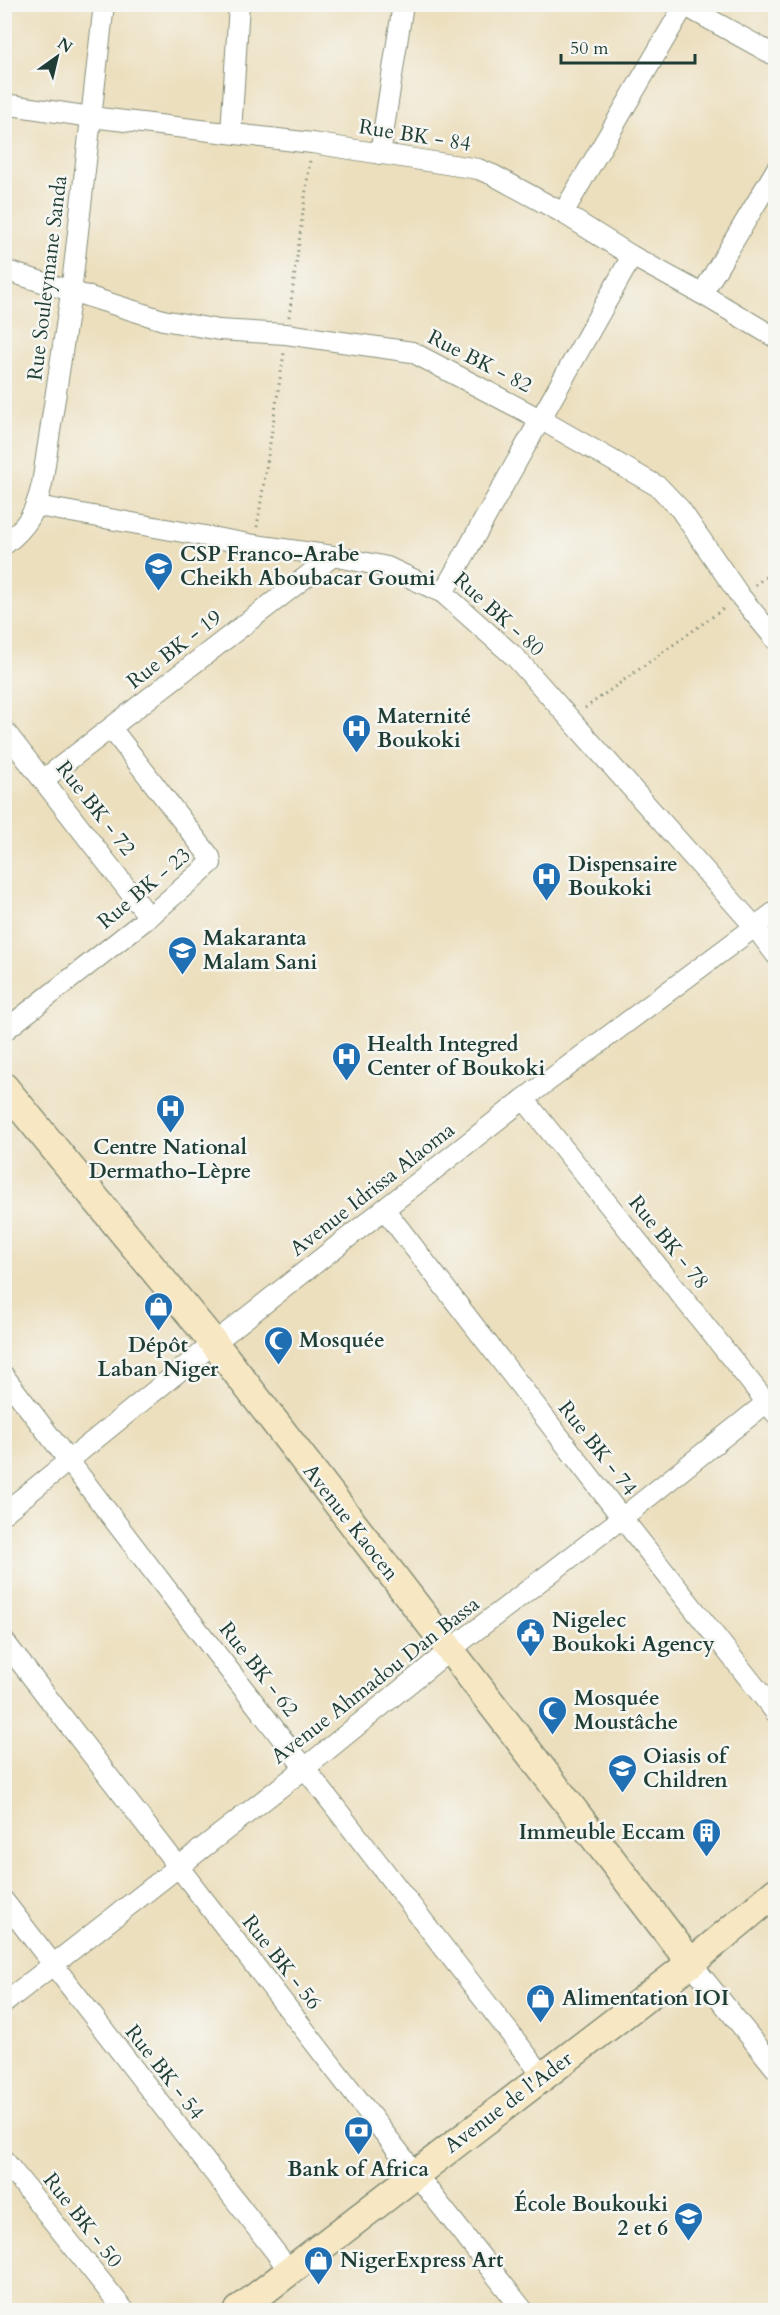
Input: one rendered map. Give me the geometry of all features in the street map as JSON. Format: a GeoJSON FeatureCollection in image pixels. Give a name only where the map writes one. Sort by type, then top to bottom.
{"type":"FeatureCollection","features":[{"type":"Feature","properties":{"kind":"street","name":"Rue Souleymane Sanda"},"geometry":{"type":"LineString","coordinates":[[4,545],[20,533],[37,506],[71,293],[104,4]]}},
{"type":"Feature","properties":{"kind":"street"},"geometry":{"type":"LineString","coordinates":[[231,133],[239,4]]}},
{"type":"Feature","properties":{"kind":"street"},"geometry":{"type":"LineString","coordinates":[[381,154],[403,4]]}},
{"type":"Feature","properties":{"kind":"street"},"geometry":{"type":"LineString","coordinates":[[563,213],[684,5],[776,56]]}},
{"type":"Feature","properties":{"kind":"street","name":"Rue BK - 84"},"geometry":{"type":"LineString","coordinates":[[4,104],[91,117],[231,133],[478,169],[563,213],[632,256],[776,338]]}},
{"type":"Feature","properties":{"kind":"street"},"geometry":{"type":"LineString","coordinates":[[702,294],[776,171]]}},
{"type":"Feature","properties":{"kind":"street"},"geometry":{"type":"LineString","coordinates":[[443,592],[632,256]]}},
{"type":"Feature","properties":{"kind":"street","name":"Rue BK - 82"},"geometry":{"type":"LineString","coordinates":[[4,270],[71,293],[163,320],[219,330],[286,334],[412,352],[540,419],[659,487],[670,497],[740,596],[776,640]]}},
{"type":"Feature","properties":{"kind":"street","name":"Rue BK - 80"},"geometry":{"type":"LineString","coordinates":[[37,506],[387,567],[443,592],[516,658],[755,927],[776,955]]}},
{"type":"Feature","properties":{"kind":"street","name":"Rue BK - 19"},"geometry":{"type":"LineString","coordinates":[[43,780],[333,556]]}},
{"type":"Feature","properties":{"kind":"street","name":"Rue BK - 23"},"geometry":{"type":"LineString","coordinates":[[4,1031],[149,917],[211,863],[210,857],[111,728]]}},
{"type":"Feature","properties":{"kind":"street","name":"Rue BK - 72"},"geometry":{"type":"LineString","coordinates":[[4,730],[149,917]]}},
{"type":"Feature","properties":{"kind":"street","name":"Avenue Idrissa Alaoma"},"geometry":{"type":"LineString","coordinates":[[4,1513],[214,1343],[524,1100],[776,911]]}},
{"type":"Feature","properties":{"kind":"street","name":"Avenue Kaocen"},"geometry":{"type":"LineString","coordinates":[[4,1087],[214,1343],[691,1963]]}},
{"type":"Feature","properties":{"kind":"street","name":"Rue BK - 78"},"geometry":{"type":"LineString","coordinates":[[524,1100],[772,1404]]}},
{"type":"Feature","properties":{"kind":"street","name":"Rue BK - 74"},"geometry":{"type":"LineString","coordinates":[[385,1210],[622,1518],[776,1713]]}},
{"type":"Feature","properties":{"kind":"street","name":"Rue BK - 62"},"geometry":{"type":"LineString","coordinates":[[4,1376],[543,2076]]}},
{"type":"Feature","properties":{"kind":"street","name":"Avenue Ahmadou Dan Bassa"},"geometry":{"type":"LineString","coordinates":[[4,2003],[178,1868],[450,1650],[772,1404]]}},
{"type":"Feature","properties":{"kind":"street","name":"Rue BK - 56"},"geometry":{"type":"LineString","coordinates":[[4,1641],[523,2310]]}},
{"type":"Feature","properties":{"kind":"street","name":"Avenue de l'Ader"},"geometry":{"type":"LineString","coordinates":[[238,2310],[691,1963],[776,1892]]}},
{"type":"Feature","properties":{"kind":"street","name":"Rue BK - 54"},"geometry":{"type":"LineString","coordinates":[[4,1902],[290,2271]]}},
{"type":"Feature","properties":{"kind":"street"},"geometry":{"type":"LineString","coordinates":[[691,1963],[776,2069]]}},
{"type":"Feature","properties":{"kind":"street","name":"Rue BK - 50"},"geometry":{"type":"LineString","coordinates":[[4,2160],[124,2310]]}},
{"type":"Feature","properties":{"kind":"path"},"geometry":{"type":"LineString","coordinates":[[569,719],[776,569]]}},
{"type":"Feature","properties":{"kind":"place","name":"CSP Franco-Arabe Cheikh Aboubacar Goumi"},"geometry":{"type":"Point","coordinates":[159,592]}},
{"type":"Feature","properties":{"kind":"place","name":"Maternité Boukoki"},"geometry":{"type":"Point","coordinates":[356,754]}},
{"type":"Feature","properties":{"kind":"place","name":"Dispensaire Boukoki"},"geometry":{"type":"Point","coordinates":[547,902]}},
{"type":"Feature","properties":{"kind":"place","name":"Makaranta Malam Sani"},"geometry":{"type":"Point","coordinates":[182,976]}},
{"type":"Feature","properties":{"kind":"place","name":"Health Integred Center of Boukoki"},"geometry":{"type":"Point","coordinates":[346,1082]}},
{"type":"Feature","properties":{"kind":"place","name":"Centre National Dermatho-Lèpre"},"geometry":{"type":"Point","coordinates":[170,1134]}},
{"type":"Feature","properties":{"kind":"place","name":"Dépôt Laban Niger"},"geometry":{"type":"Point","coordinates":[158,1332]}},
{"type":"Feature","properties":{"kind":"place","name":"Mosquée"},"geometry":{"type":"Point","coordinates":[278,1366]}},
{"type":"Feature","properties":{"kind":"place","name":"Nigelec Boukoki Agency"},"geometry":{"type":"Point","coordinates":[531,1658]}},
{"type":"Feature","properties":{"kind":"place","name":"Mosquée Moustâche"},"geometry":{"type":"Point","coordinates":[553,1736]}},
{"type":"Feature","properties":{"kind":"place","name":"Oiasis of Children"},"geometry":{"type":"Point","coordinates":[622,1794]}},
{"type":"Feature","properties":{"kind":"place","name":"Immeuble Eccam"},"geometry":{"type":"Point","coordinates":[706,1858]}},
{"type":"Feature","properties":{"kind":"place","name":"Alimentation IOI"},"geometry":{"type":"Point","coordinates":[541,2024]}},
{"type":"Feature","properties":{"kind":"place","name":"Bank of Africa"},"geometry":{"type":"Point","coordinates":[358,2156]}},
{"type":"Feature","properties":{"kind":"place","name":"École Boukouki 2 et 6"},"geometry":{"type":"Point","coordinates":[689,2242]}},
{"type":"Feature","properties":{"kind":"place","name":"NigerExpress Art"},"geometry":{"type":"Point","coordinates":[319,2286]}}]}
